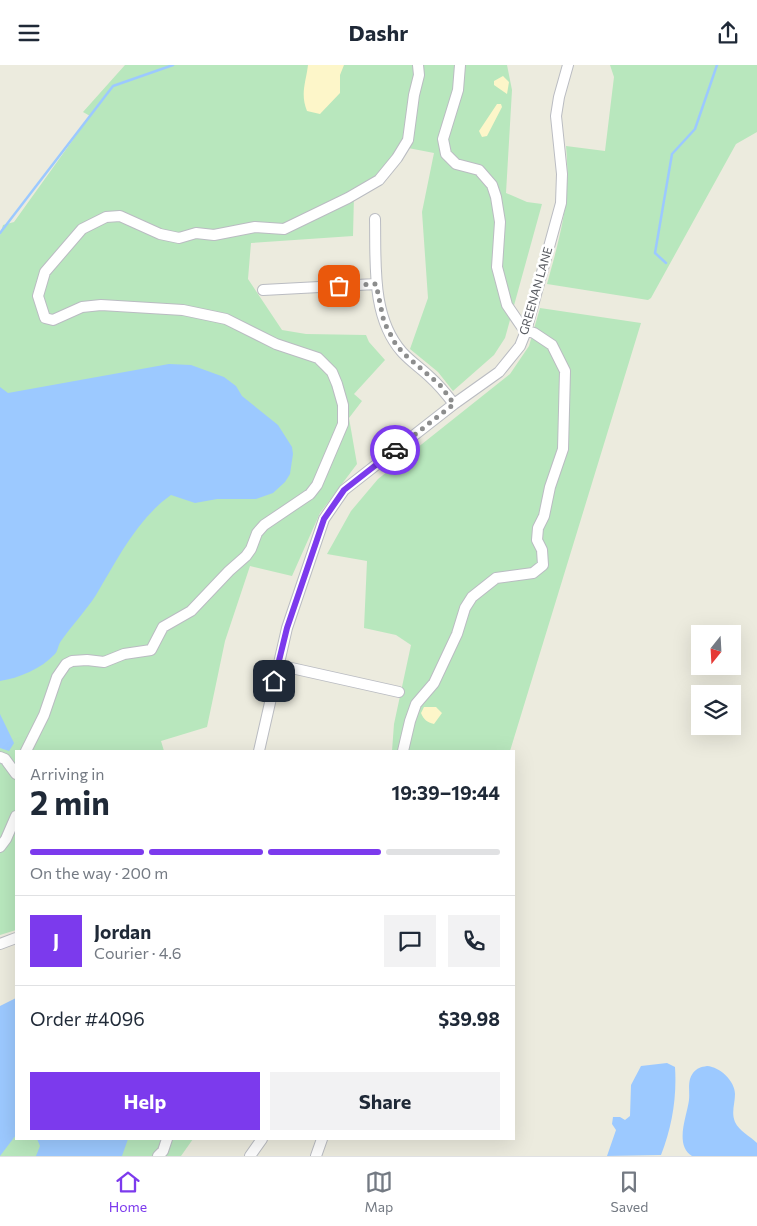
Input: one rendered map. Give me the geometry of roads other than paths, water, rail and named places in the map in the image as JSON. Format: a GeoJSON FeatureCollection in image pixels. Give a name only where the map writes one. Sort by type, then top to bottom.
{"type":"FeatureCollection","features":[{"type":"Feature","properties":{"kind":"street"},"geometry":{"type":"LineString","coordinates":[[26,750],[44,715],[56,677],[66,664],[72,661],[87,660],[104,662],[124,654],[151,650],[163,627],[192,611],[229,571],[246,556],[257,533],[264,525],[310,494],[321,477],[343,424],[343,405],[337,384],[328,367],[318,358],[276,344],[226,319],[183,310],[101,305],[82,307],[52,320],[45,318],[38,296],[45,272],[82,229],[106,217],[120,216],[160,234],[179,238],[196,233],[214,235],[255,227],[284,229],[348,198],[379,180],[397,158],[408,140],[414,95],[419,75],[418,65]]}},
{"type":"Feature","properties":{"kind":"street"},"geometry":{"type":"LineString","coordinates":[[403,750],[416,704],[434,683],[456,634],[465,608],[472,597],[496,578],[533,573],[543,565],[542,549],[537,540],[538,528],[544,516],[550,487],[563,449],[564,371],[552,345],[526,331],[515,319],[502,292],[497,267],[500,222],[494,190],[486,176],[479,170],[456,164],[446,154],[443,139],[458,90],[460,65]]}},
{"type":"Feature","properties":{"kind":"street","name":"GREENAN LANE"},"geometry":{"type":"LineString","coordinates":[[259,750],[287,628],[324,519],[344,490],[499,371],[520,346],[526,331],[560,203],[562,174],[556,116],[568,65]]}},
{"type":"Feature","properties":{"kind":"street"},"geometry":{"type":"LineString","coordinates":[[375,219],[376,284],[384,322],[395,343],[403,353],[440,385],[454,404]]}},
{"type":"Feature","properties":{"kind":"street"},"geometry":{"type":"LineString","coordinates":[[264,290],[376,284]]}},
{"type":"Feature","properties":{"kind":"street"},"geometry":{"type":"LineString","coordinates":[[278,665],[399,692]]}},
{"type":"Feature","properties":{"kind":"street"},"geometry":{"type":"LineString","coordinates":[[0,757],[5,759],[15,773]]}},
{"type":"Feature","properties":{"kind":"street"},"geometry":{"type":"LineString","coordinates":[[0,847],[6,839],[15,818]]}},
{"type":"Feature","properties":{"kind":"street"},"geometry":{"type":"LineString","coordinates":[[0,944],[15,938]]}},
{"type":"Feature","properties":{"kind":"street"},"geometry":{"type":"LineString","coordinates":[[158,1156],[163,1151],[167,1140]]}},
{"type":"Feature","properties":{"kind":"street"},"geometry":{"type":"LineString","coordinates":[[250,1156],[261,1140]]}},
{"type":"Feature","properties":{"kind":"street"},"geometry":{"type":"LineString","coordinates":[[316,1156],[322,1140]]}},
{"type":"Feature","properties":{"kind":"water"},"geometry":{"type":"Polygon","coordinates":[[[169,364],[191,365],[224,377],[236,386],[242,396],[278,425],[292,447],[293,454],[290,474],[285,482],[273,493],[256,499],[217,499],[195,503],[171,495],[138,528],[92,601],[59,644],[55,654],[29,672],[15,678],[0,681],[0,387],[8,393],[169,364]]]}},
{"type":"Feature","properties":{"kind":"water"},"geometry":{"type":"Polygon","coordinates":[[[0,714],[14,743],[9,751],[0,748],[0,714]]]}},
{"type":"Feature","properties":{"kind":"water"},"geometry":{"type":"Polygon","coordinates":[[[15,998],[15,1136],[0,1156],[0,1006],[15,998]]]}},
{"type":"Feature","properties":{"kind":"water"},"geometry":{"type":"Polygon","coordinates":[[[667,1063],[675,1067],[675,1089],[671,1123],[661,1155],[607,1156],[616,1130],[612,1124],[613,1117],[620,1117],[625,1120],[630,1116],[631,1085],[641,1066],[667,1063]]]}},
{"type":"Feature","properties":{"kind":"water"},"geometry":{"type":"Polygon","coordinates":[[[707,1066],[722,1072],[730,1080],[735,1094],[733,1111],[735,1122],[742,1131],[757,1143],[757,1156],[692,1156],[687,1151],[684,1145],[683,1130],[689,1100],[690,1079],[696,1070],[707,1066]]]}},
{"type":"Feature","properties":{"kind":"water"},"geometry":{"type":"Polygon","coordinates":[[[37,1140],[128,1140],[122,1156],[36,1156],[40,1146],[37,1140]]]}},
{"type":"Feature","properties":{"kind":"waterway"},"geometry":{"type":"LineString","coordinates":[[0,233],[113,86],[173,65]]}},
{"type":"Feature","properties":{"kind":"waterway"},"geometry":{"type":"LineString","coordinates":[[666,263],[655,253],[672,154],[695,129],[717,65]]}}]}
